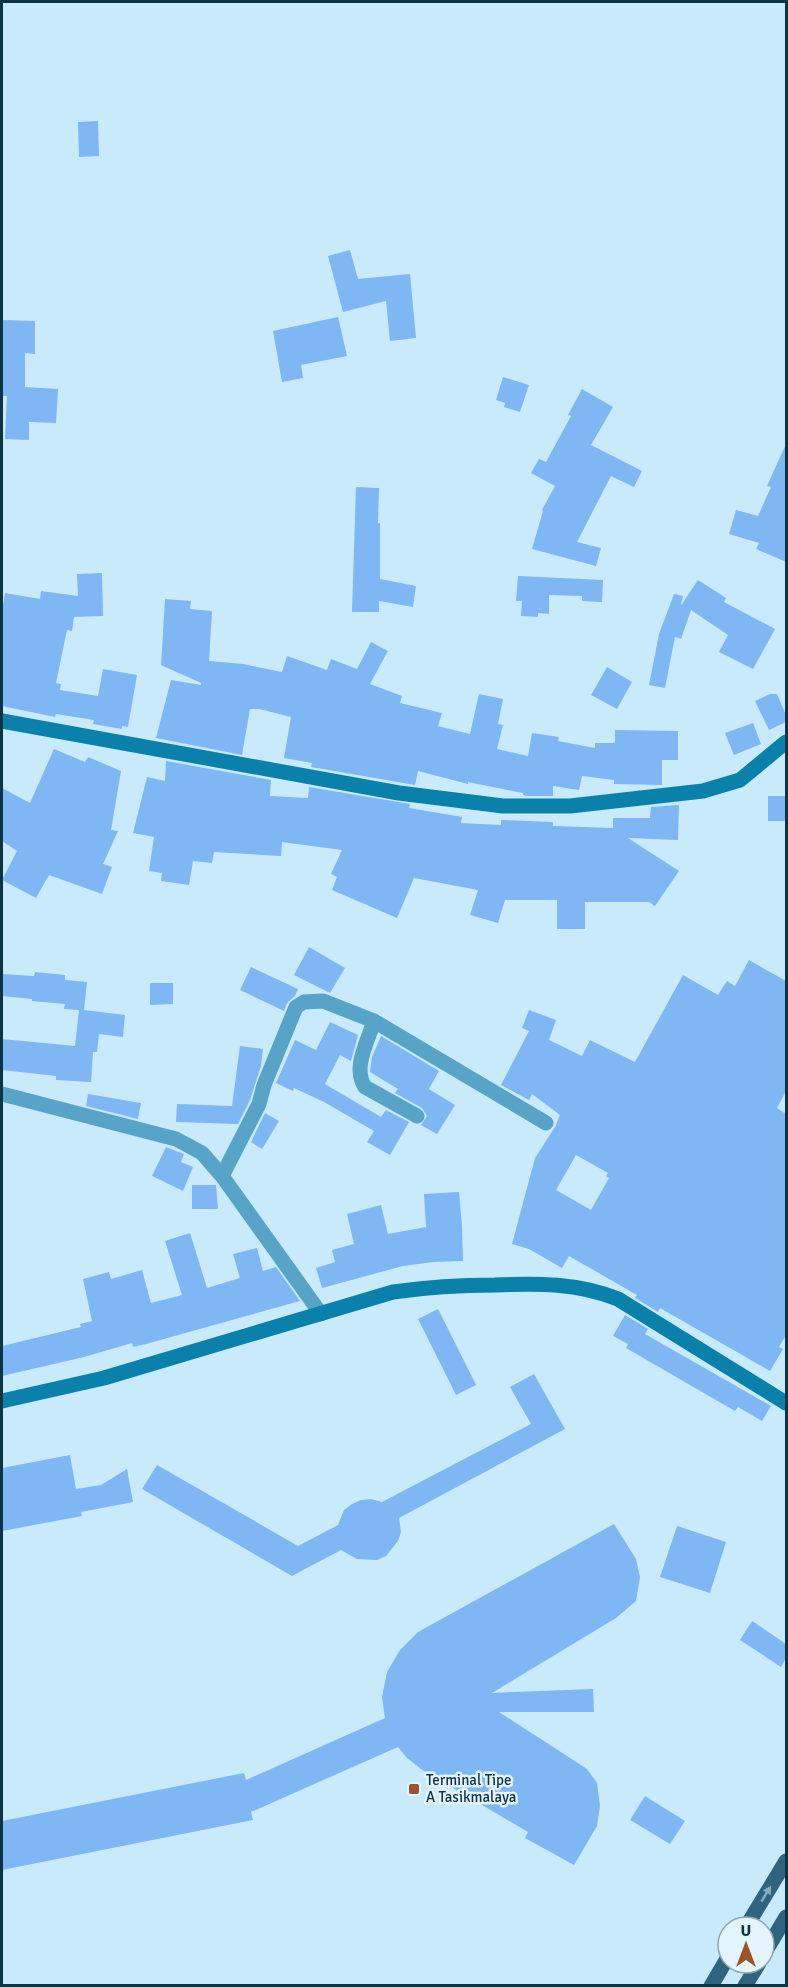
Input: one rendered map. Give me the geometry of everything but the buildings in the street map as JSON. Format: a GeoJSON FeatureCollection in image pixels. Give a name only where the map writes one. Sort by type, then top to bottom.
{"type":"FeatureCollection","features":[{"type":"Feature","properties":{"kind":"main road"},"geometry":{"type":"LineString","coordinates":[[753,1915],[786,1861]]}},
{"type":"Feature","properties":{"kind":"main road"},"geometry":{"type":"LineString","coordinates":[[776,1934],[786,1917]]}},
{"type":"Feature","properties":{"kind":"street"},"geometry":{"type":"LineString","coordinates":[[2,721],[399,793],[504,806],[570,806],[703,791],[740,780],[786,742]]}},
{"type":"Feature","properties":{"kind":"street"},"geometry":{"type":"LineString","coordinates":[[222,1176],[259,1104],[264,1085],[296,1007],[304,1002],[323,1001],[374,1021],[546,1123]]}},
{"type":"Feature","properties":{"kind":"street"},"geometry":{"type":"LineString","coordinates":[[374,1021],[361,1063],[360,1080],[365,1088],[417,1116]]}},
{"type":"Feature","properties":{"kind":"street"},"geometry":{"type":"LineString","coordinates":[[2,1094],[176,1139],[202,1153],[222,1176],[321,1314]]}},
{"type":"Feature","properties":{"kind":"street"},"geometry":{"type":"LineString","coordinates":[[2,1401],[104,1378],[393,1292],[443,1285],[548,1284],[598,1291],[618,1299],[786,1403]]}},
{"type":"Feature","properties":{"kind":"place","name":"Terminal Tipe A Tasikmalaya"},"geometry":{"type":"Point","coordinates":[414,1789]}}]}
